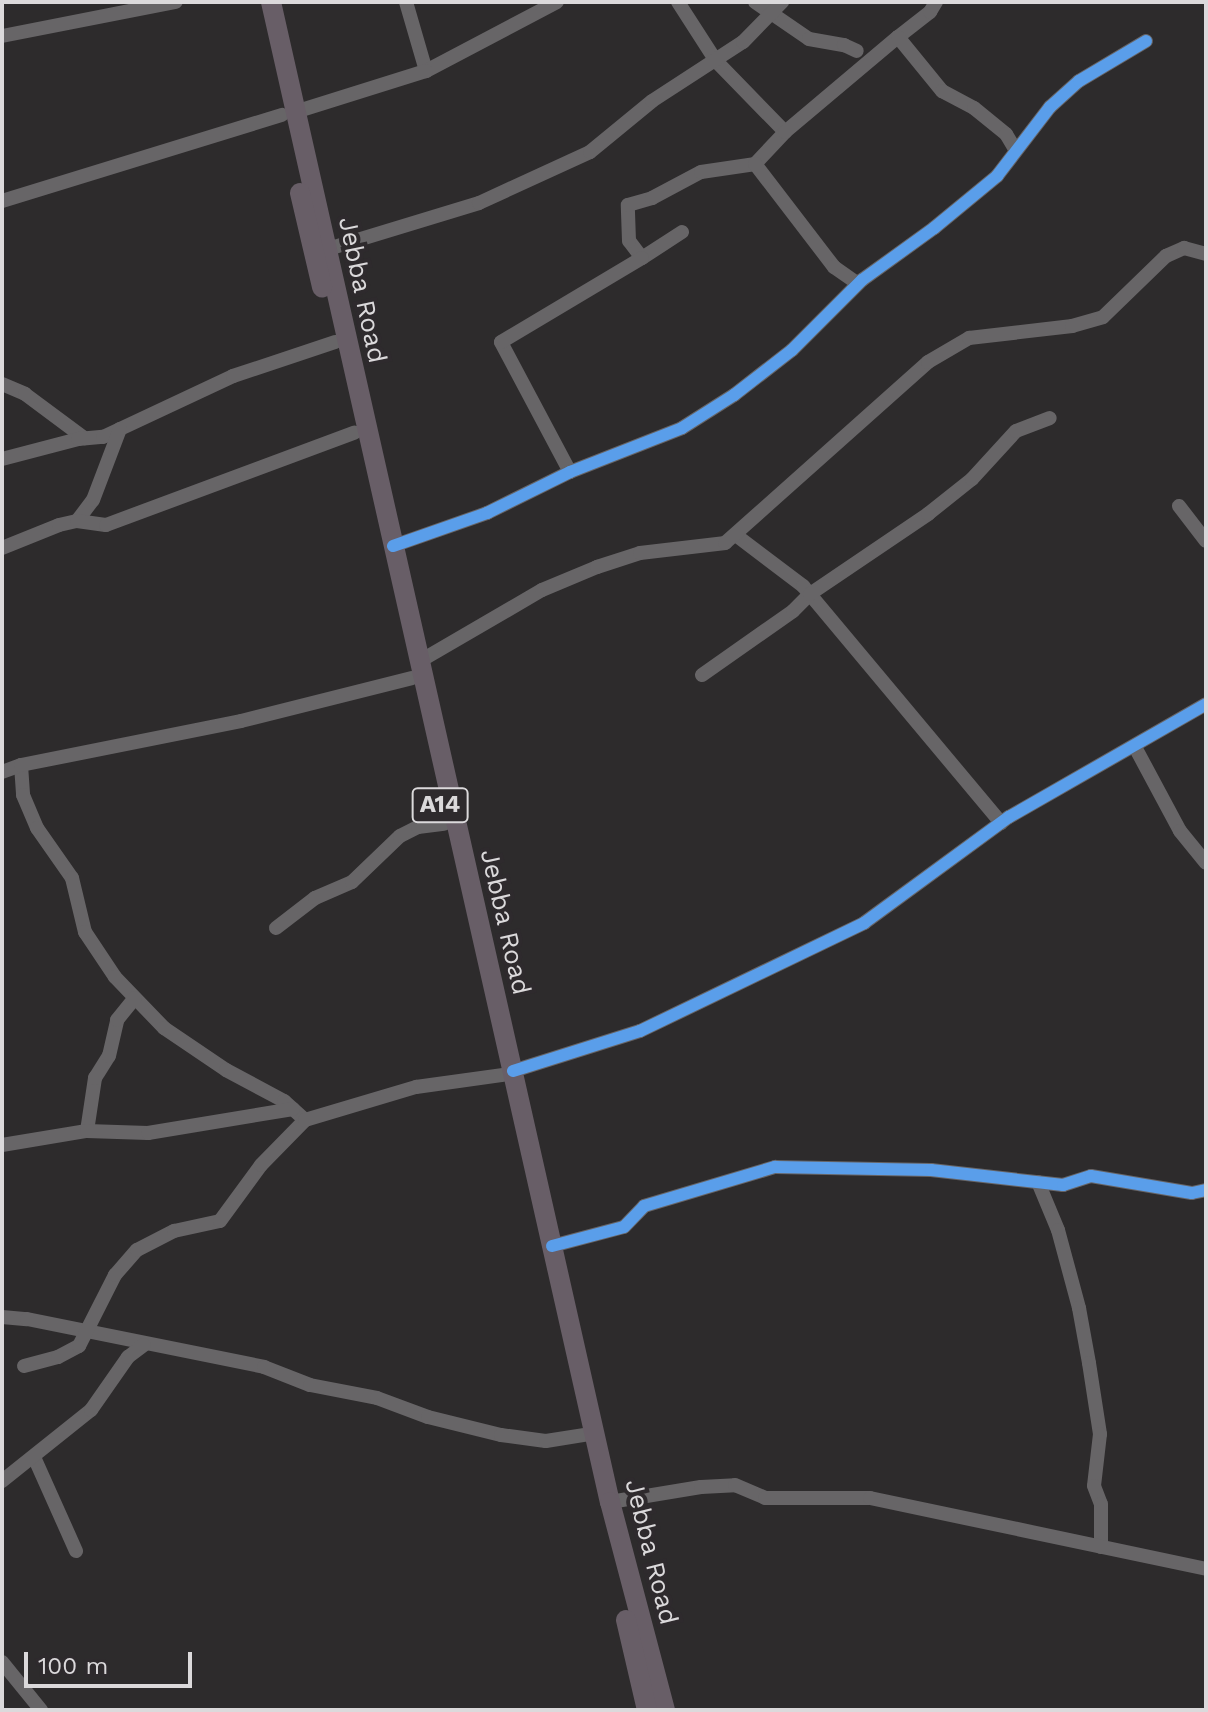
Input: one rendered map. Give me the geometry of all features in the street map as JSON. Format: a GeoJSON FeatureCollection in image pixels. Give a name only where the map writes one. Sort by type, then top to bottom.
{"type":"FeatureCollection","features":[{"type":"Feature","properties":{"kind":"highway","name":"Jebba Road"},"geometry":{"type":"LineString","coordinates":[[258,2],[328,249],[393,546],[444,824],[552,1246],[610,1502],[647,1710]]}},
{"type":"Feature","properties":{"kind":"highway","name":"Jebba Road"},"geometry":{"type":"LineString","coordinates":[[271,2],[289,113],[354,433],[416,670],[508,1073],[585,1435],[629,1606],[665,1710]]}},
{"type":"Feature","properties":{"kind":"street"},"geometry":{"type":"LineString","coordinates":[[2,36],[176,2]]}},
{"type":"Feature","properties":{"kind":"street"},"geometry":{"type":"LineString","coordinates":[[406,2],[426,71]]}},
{"type":"Feature","properties":{"kind":"street"},"geometry":{"type":"LineString","coordinates":[[2,201],[426,71],[557,2]]}},
{"type":"Feature","properties":{"kind":"street"},"geometry":{"type":"LineString","coordinates":[[678,2],[716,61],[785,132]]}},
{"type":"Feature","properties":{"kind":"street"},"geometry":{"type":"LineString","coordinates":[[755,2],[771,16],[809,39],[844,45],[857,51]]}},
{"type":"Feature","properties":{"kind":"street"},"geometry":{"type":"LineString","coordinates":[[328,249],[479,203],[590,152],[642,108],[743,42],[782,2]]}},
{"type":"Feature","properties":{"kind":"street"},"geometry":{"type":"LineString","coordinates":[[642,258],[629,241],[628,205],[652,198],[701,172],[755,164],[785,132],[930,12],[936,2]]}},
{"type":"Feature","properties":{"kind":"street"},"geometry":{"type":"LineString","coordinates":[[898,37],[942,91],[974,108],[1006,134],[1015,149]]}},
{"type":"Feature","properties":{"kind":"street"},"geometry":{"type":"LineString","coordinates":[[393,546],[487,513],[570,472],[682,428],[734,395],[792,350],[858,284],[997,176],[1050,107],[1079,81],[1146,41]]}},
{"type":"Feature","properties":{"kind":"street"},"geometry":{"type":"LineString","coordinates":[[755,164],[834,267],[858,284]]}},
{"type":"Feature","properties":{"kind":"street"},"geometry":{"type":"LineString","coordinates":[[570,472],[501,342],[682,232]]}},
{"type":"Feature","properties":{"kind":"street"},"geometry":{"type":"LineString","coordinates":[[2,772],[21,765],[241,721],[416,670],[542,590],[597,567],[640,553],[713,546],[737,536],[928,362],[969,338],[1072,326],[1103,317],[1166,256],[1184,248],[1206,254]]}},
{"type":"Feature","properties":{"kind":"street"},"geometry":{"type":"LineString","coordinates":[[2,459],[84,438],[103,437],[233,376],[335,342]]}},
{"type":"Feature","properties":{"kind":"street"},"geometry":{"type":"LineString","coordinates":[[2,384],[25,394],[84,438]]}},
{"type":"Feature","properties":{"kind":"street"},"geometry":{"type":"LineString","coordinates":[[702,675],[793,611],[810,594],[928,514],[972,479],[1016,431],[1050,418]]}},
{"type":"Feature","properties":{"kind":"street"},"geometry":{"type":"LineString","coordinates":[[77,521],[93,500],[120,429]]}},
{"type":"Feature","properties":{"kind":"street"},"geometry":{"type":"LineString","coordinates":[[2,548],[77,521],[106,525],[354,433]]}},
{"type":"Feature","properties":{"kind":"street"},"geometry":{"type":"LineString","coordinates":[[1179,506],[1206,541]]}},
{"type":"Feature","properties":{"kind":"street"},"geometry":{"type":"LineString","coordinates":[[737,536],[810,594],[1001,823]]}},
{"type":"Feature","properties":{"kind":"street"},"geometry":{"type":"LineString","coordinates":[[2,1145],[87,1131],[148,1133],[299,1114],[416,1087],[508,1073],[640,1031],[864,923],[1001,823],[1206,704]]}},
{"type":"Feature","properties":{"kind":"street"},"geometry":{"type":"LineString","coordinates":[[1135,747],[1180,831],[1206,863]]}},
{"type":"Feature","properties":{"kind":"street"},"geometry":{"type":"LineString","coordinates":[[21,765],[23,795],[37,828],[72,878],[85,932],[115,977],[164,1028],[299,1114]]}},
{"type":"Feature","properties":{"kind":"street"},"geometry":{"type":"LineString","coordinates":[[276,928],[315,898],[352,882],[400,836],[418,827],[444,824]]}},
{"type":"Feature","properties":{"kind":"street"},"geometry":{"type":"LineString","coordinates":[[87,1131],[95,1078],[109,1056],[117,1020],[135,998]]}},
{"type":"Feature","properties":{"kind":"street"},"geometry":{"type":"LineString","coordinates":[[24,1366],[72,1351],[89,1333],[115,1275],[137,1250],[174,1231],[220,1221],[299,1114]]}},
{"type":"Feature","properties":{"kind":"street"},"geometry":{"type":"LineString","coordinates":[[552,1246],[624,1227],[644,1206],[775,1167],[931,1170],[1063,1185],[1091,1176],[1192,1193],[1206,1190]]}},
{"type":"Feature","properties":{"kind":"street"},"geometry":{"type":"LineString","coordinates":[[1038,1182],[1058,1230],[1079,1308],[1089,1363],[1100,1434],[1094,1486],[1101,1504],[1101,1547]]}},
{"type":"Feature","properties":{"kind":"street"},"geometry":{"type":"LineString","coordinates":[[2,1317],[264,1367],[310,1385],[377,1398],[428,1417],[501,1435],[546,1441],[585,1435]]}},
{"type":"Feature","properties":{"kind":"street"},"geometry":{"type":"LineString","coordinates":[[2,1481],[91,1410],[128,1357],[144,1345]]}},
{"type":"Feature","properties":{"kind":"street"},"geometry":{"type":"LineString","coordinates":[[34,1457],[76,1551]]}},
{"type":"Feature","properties":{"kind":"street"},"geometry":{"type":"LineString","coordinates":[[610,1502],[701,1487],[735,1485],[765,1498],[870,1498],[1206,1569]]}},
{"type":"Feature","properties":{"kind":"street"},"geometry":{"type":"LineString","coordinates":[[2,1662],[41,1710]]}},
{"type":"Feature","properties":{"kind":"cycle path"},"geometry":{"type":"LineString","coordinates":[[393,546],[487,513],[570,472],[682,428],[734,395],[792,350],[862,280],[934,228],[997,176],[1050,107],[1079,81],[1146,41]]}},
{"type":"Feature","properties":{"kind":"cycle path"},"geometry":{"type":"LineString","coordinates":[[513,1071],[640,1031],[864,923],[1009,817],[1206,704]]}},
{"type":"Feature","properties":{"kind":"cycle path"},"geometry":{"type":"LineString","coordinates":[[552,1246],[624,1227],[644,1206],[775,1167],[931,1170],[1063,1185],[1091,1176],[1192,1193],[1206,1190]]}}]}
